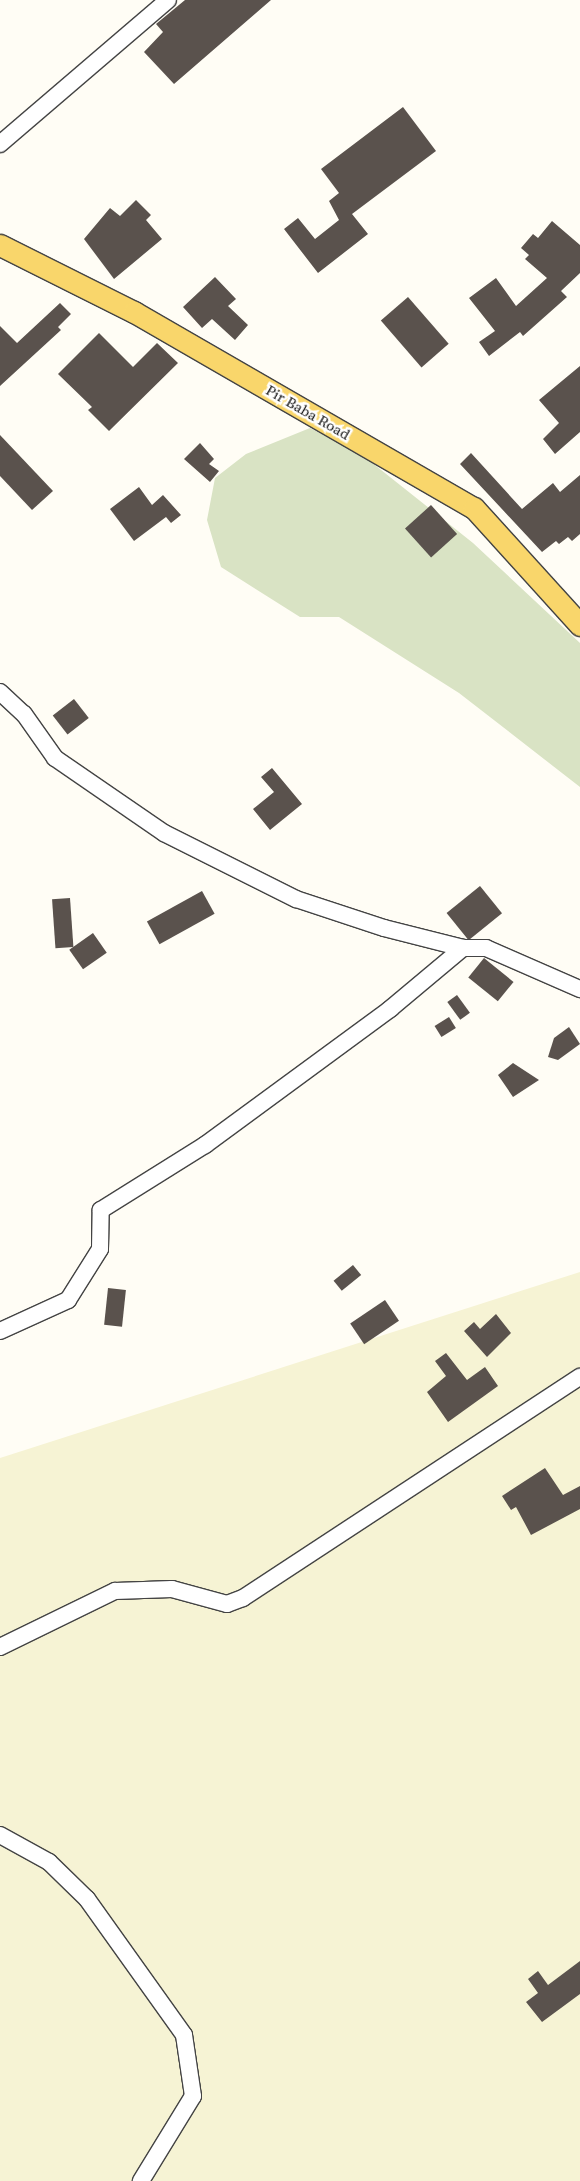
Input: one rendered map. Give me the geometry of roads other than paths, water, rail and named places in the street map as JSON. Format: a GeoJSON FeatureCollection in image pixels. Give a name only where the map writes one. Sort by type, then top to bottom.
{"type":"FeatureCollection","features":[{"type":"Feature","properties":{"kind":"main road","name":"Pir Baba Road"},"geometry":{"type":"LineString","coordinates":[[0,245],[134,312],[474,508],[580,625]]}},
{"type":"Feature","properties":{"kind":"street"},"geometry":{"type":"LineString","coordinates":[[0,144],[168,0]]}},
{"type":"Feature","properties":{"kind":"street"},"geometry":{"type":"LineString","coordinates":[[0,692],[24,714],[55,758],[164,833],[296,899],[463,948],[486,948],[580,989]]}},
{"type":"Feature","properties":{"kind":"street"},"geometry":{"type":"LineString","coordinates":[[0,1331],[68,1300],[100,1249],[101,1210],[205,1144],[390,1009],[463,948]]}},
{"type":"Feature","properties":{"kind":"street"},"geometry":{"type":"LineString","coordinates":[[0,1648],[116,1592],[172,1589],[227,1604],[243,1598],[580,1377]]}},
{"type":"Feature","properties":{"kind":"street"},"geometry":{"type":"LineString","coordinates":[[0,1835],[49,1862],[87,1899],[184,2035],[193,2096],[141,2181]]}}]}
